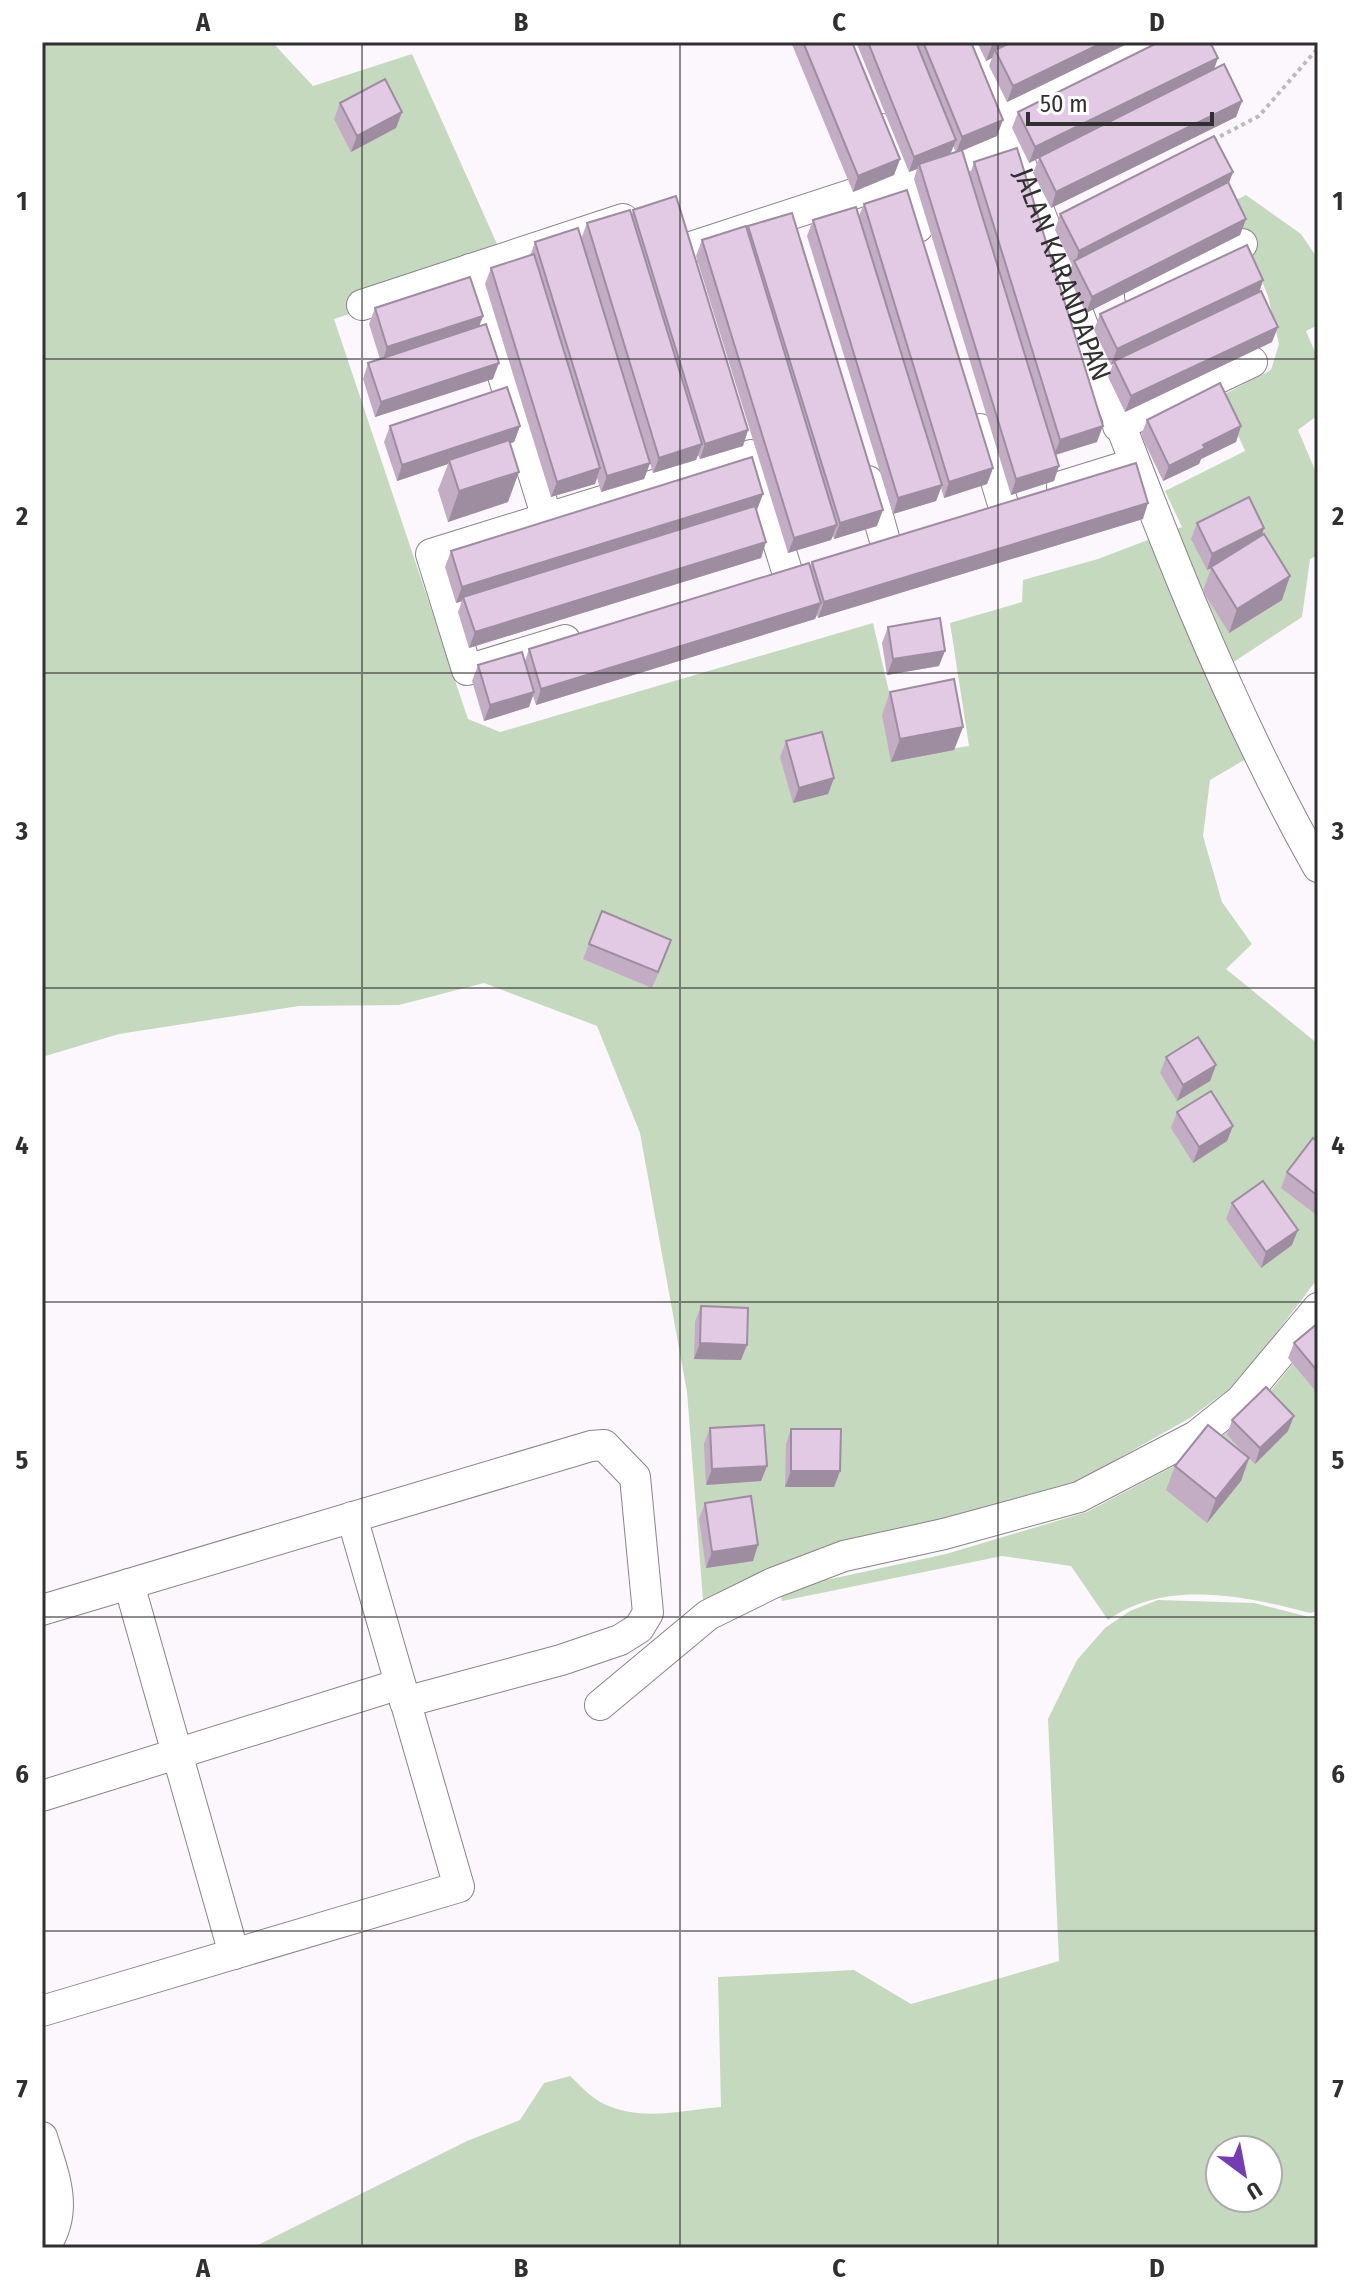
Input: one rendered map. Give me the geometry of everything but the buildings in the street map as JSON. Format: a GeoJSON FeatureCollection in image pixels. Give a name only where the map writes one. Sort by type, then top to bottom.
{"type":"FeatureCollection","features":[{"type":"Feature","properties":{"kind":"street","name":"JALAN KARANDAPAN"},"geometry":{"type":"LineString","coordinates":[[970,42],[1007,129],[1133,464],[1278,795],[1318,867]]}},
{"type":"Feature","properties":{"kind":"street"},"geometry":{"type":"LineString","coordinates":[[697,278],[685,237],[792,216],[903,180],[1007,129],[1154,42]]}},
{"type":"Feature","properties":{"kind":"street"},"geometry":{"type":"LineString","coordinates":[[870,97],[903,180],[926,253]]}},
{"type":"Feature","properties":{"kind":"street"},"geometry":{"type":"LineString","coordinates":[[362,305],[646,211]]}},
{"type":"Feature","properties":{"kind":"street"},"geometry":{"type":"LineString","coordinates":[[1044,226],[1071,212]]}},
{"type":"Feature","properties":{"kind":"street"},"geometry":{"type":"LineString","coordinates":[[792,216],[800,246]]}},
{"type":"Feature","properties":{"kind":"street"},"geometry":{"type":"LineString","coordinates":[[575,234],[584,264]]}},
{"type":"Feature","properties":{"kind":"street"},"geometry":{"type":"LineString","coordinates":[[1081,326],[1242,244]]}},
{"type":"Feature","properties":{"kind":"street"},"geometry":{"type":"LineString","coordinates":[[470,269],[547,518]]}},
{"type":"Feature","properties":{"kind":"street"},"geometry":{"type":"LineString","coordinates":[[1118,426],[1252,362]]}},
{"type":"Feature","properties":{"kind":"street"},"geometry":{"type":"LineString","coordinates":[[477,398],[507,388]]}},
{"type":"Feature","properties":{"kind":"street"},"geometry":{"type":"LineString","coordinates":[[971,401],[1003,504]]}},
{"type":"Feature","properties":{"kind":"street"},"geometry":{"type":"LineString","coordinates":[[742,426],[751,455],[801,567],[757,580]]}},
{"type":"Feature","properties":{"kind":"street"},"geometry":{"type":"LineString","coordinates":[[859,452],[871,545],[914,531]]}},
{"type":"Feature","properties":{"kind":"street"},"geometry":{"type":"LineString","coordinates":[[589,632],[467,670],[431,554],[751,455]]}},
{"type":"Feature","properties":{"kind":"street"},"geometry":{"type":"LineString","coordinates":[[642,456],[651,486]]}},
{"type":"Feature","properties":{"kind":"street"},"geometry":{"type":"LineString","coordinates":[[974,513],[1133,464]]}},
{"type":"Feature","properties":{"kind":"street"},"geometry":{"type":"LineString","coordinates":[[600,1705],[708,1615],[773,1583],[844,1556],[1079,1497],[1196,1436],[1241,1400],[1318,1308]]}},
{"type":"Feature","properties":{"kind":"street"},"geometry":{"type":"LineString","coordinates":[[42,1610],[591,1446],[604,1445],[635,1477],[648,1613],[639,1628],[620,1640],[561,1660],[402,1693],[177,1753],[42,1796]]}},
{"type":"Feature","properties":{"kind":"street"},"geometry":{"type":"LineString","coordinates":[[42,2011],[459,1887],[352,1517]]}},
{"type":"Feature","properties":{"kind":"street"},"geometry":{"type":"LineString","coordinates":[[129,1584],[234,1954]]}},
{"type":"Feature","properties":{"kind":"street"},"geometry":{"type":"LineString","coordinates":[[42,2137],[59,2192],[60,2209],[44,2248]]}},
{"type":"Feature","properties":{"kind":"path"},"geometry":{"type":"LineString","coordinates":[[1211,141],[1259,116],[1318,48]]}},
{"type":"Feature","properties":{"kind":"green space"},"geometry":{"type":"Polygon","coordinates":[[[42,42],[272,42],[313,86],[412,54],[506,264],[334,319],[468,719],[500,732],[873,623],[904,756],[969,746],[950,623],[1022,602],[1023,580],[1098,559],[1182,527],[1165,491],[1245,451],[1221,396],[1271,370],[1279,344],[1268,296],[1230,203],[1246,195],[1301,234],[1318,259],[1318,325],[1306,331],[1318,359],[1318,415],[1298,430],[1318,477],[1318,555],[1310,559],[1302,617],[1229,665],[1265,748],[1210,780],[1203,836],[1222,902],[1252,944],[1226,969],[1318,1044],[1318,1278],[1240,1381],[1190,1418],[1080,1480],[937,1521],[836,1543],[703,1600],[687,1392],[640,1133],[597,1026],[484,983],[399,1005],[299,1006],[119,1034],[42,1057],[42,42]]]}},
{"type":"Feature","properties":{"kind":"green space"},"geometry":{"type":"Polygon","coordinates":[[[1318,1333],[1318,1611],[1310,1613],[1233,1597],[1180,1595],[1131,1607],[1108,1620],[1071,1566],[1002,1556],[782,1601],[780,1590],[946,1554],[1087,1512],[1210,1447],[1265,1398],[1318,1333]]]}},
{"type":"Feature","properties":{"kind":"green space"},"geometry":{"type":"Polygon","coordinates":[[[1158,1600],[1254,1603],[1309,1617],[1318,1615],[1318,2248],[252,2248],[467,2141],[520,2120],[544,2083],[570,2076],[599,2101],[618,2109],[647,2114],[721,2107],[718,1977],[854,1970],[911,2004],[1059,1961],[1048,1719],[1077,1660],[1105,1628],[1130,1611],[1158,1600]]]}}]}
